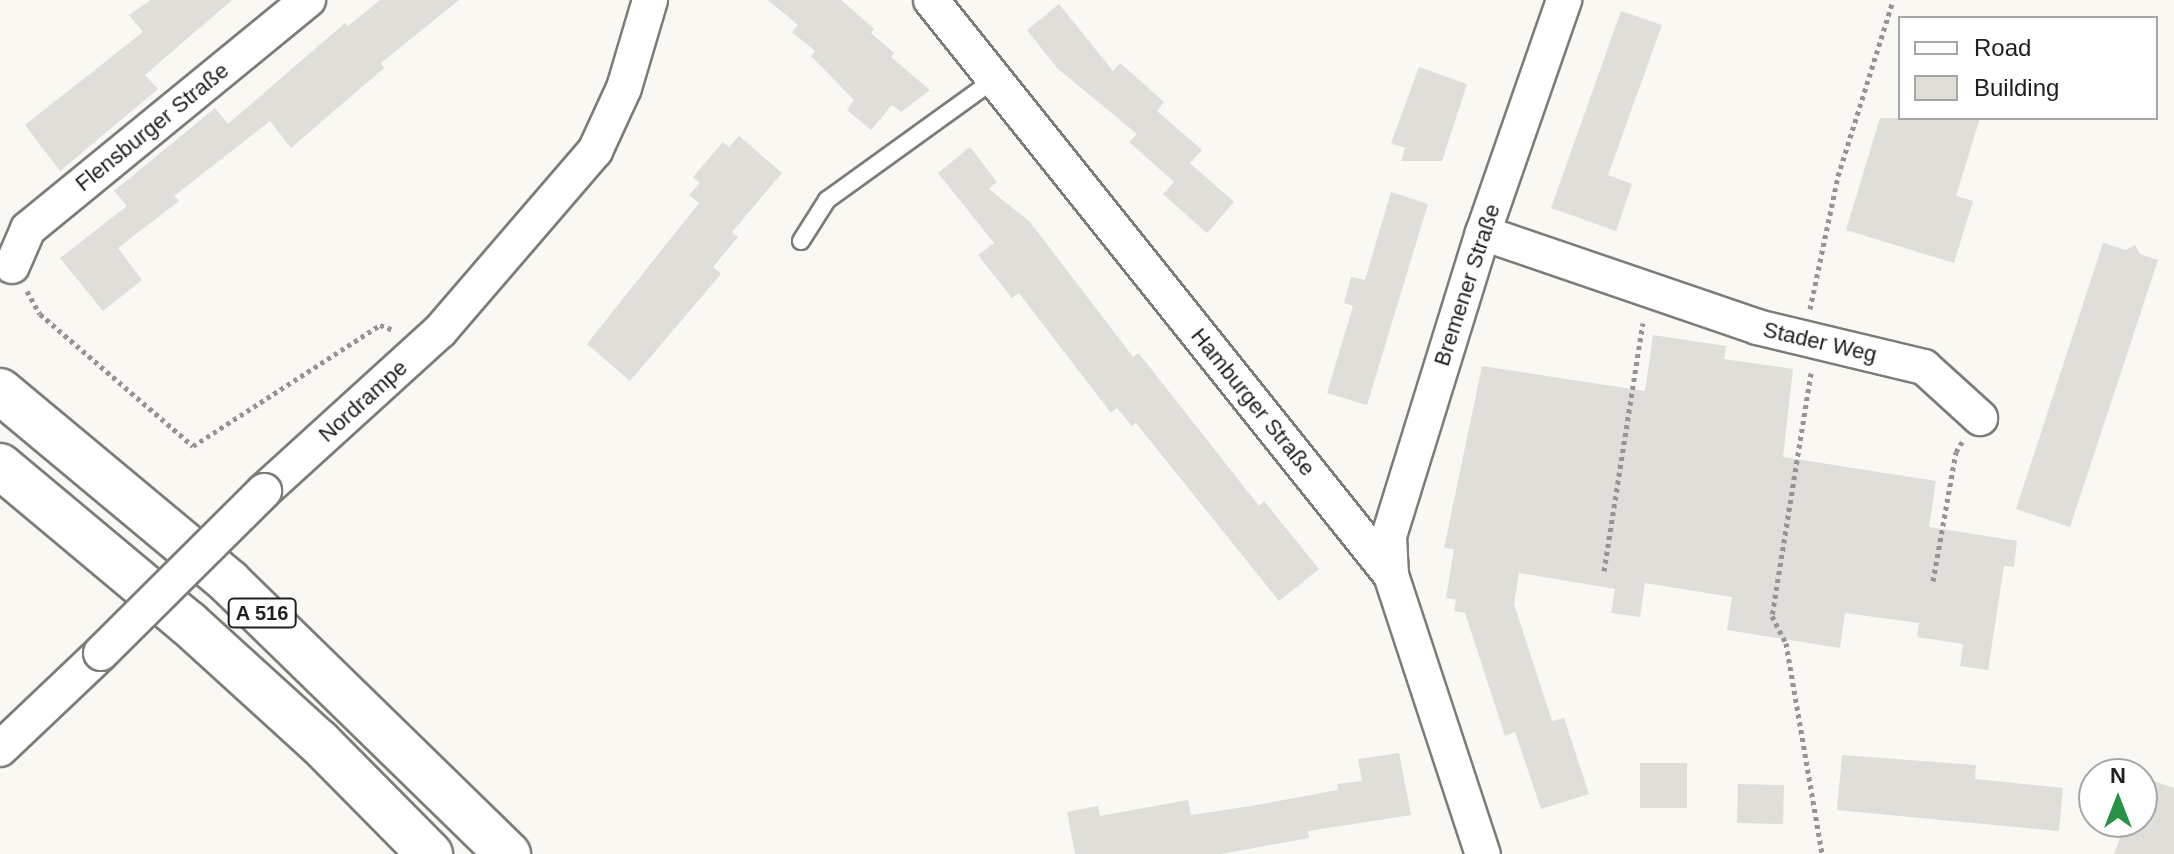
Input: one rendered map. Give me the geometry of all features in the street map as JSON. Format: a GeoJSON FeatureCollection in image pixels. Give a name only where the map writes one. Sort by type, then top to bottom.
{"type":"FeatureCollection","features":[{"type":"Feature","properties":{"kind":"highway","name":"A 516"},"geometry":{"type":"LineString","coordinates":[[0,391],[229,582],[508,854]]}},
{"type":"Feature","properties":{"kind":"highway","name":"A 516"},"geometry":{"type":"LineString","coordinates":[[0,466],[188,623],[319,742],[430,854]]}},
{"type":"Feature","properties":{"kind":"street","name":"Flensburger Straße"},"geometry":{"type":"LineString","coordinates":[[12,266],[28,229],[308,0]]}},
{"type":"Feature","properties":{"kind":"street","name":"Nordrampe"},"geometry":{"type":"LineString","coordinates":[[0,749],[264,491],[429,342],[595,151],[624,88],[650,0]]}},
{"type":"Feature","properties":{"kind":"street","name":"Hamburger Straße"},"geometry":{"type":"LineString","coordinates":[[931,0],[1391,575],[1483,854]]}},
{"type":"Feature","properties":{"kind":"street","name":"Bremener Straße"},"geometry":{"type":"LineString","coordinates":[[1391,575],[1389,536],[1483,233],[1564,0]]}},
{"type":"Feature","properties":{"kind":"street","name":"Stader Weg"},"geometry":{"type":"LineString","coordinates":[[1483,233],[1757,327],[1924,367],[1980,418]]}},
{"type":"Feature","properties":{"kind":"lane"},"geometry":{"type":"LineString","coordinates":[[801,241],[827,200],[995,79]]}},
{"type":"Feature","properties":{"kind":"path"},"geometry":{"type":"LineString","coordinates":[[1822,854],[1786,643],[1772,616],[1817,339],[1810,311],[1838,176],[1893,0]]}},
{"type":"Feature","properties":{"kind":"path"},"geometry":{"type":"LineString","coordinates":[[12,266],[40,314],[193,446],[380,325],[429,342]]}},
{"type":"Feature","properties":{"kind":"path"},"geometry":{"type":"LineString","coordinates":[[1604,571],[1648,290]]}},
{"type":"Feature","properties":{"kind":"path"},"geometry":{"type":"LineString","coordinates":[[1933,581],[1956,452],[1980,418]]}},
{"type":"Feature","properties":{"kind":"building"},"geometry":{"type":"Polygon","coordinates":[[[151,0],[232,0],[145,75],[158,89],[60,171],[25,125],[143,32],[129,15],[151,0]]]}},
{"type":"Feature","properties":{"kind":"building"},"geometry":{"type":"Polygon","coordinates":[[[380,0],[459,0],[381,63],[384,68],[291,148],[270,121],[174,196],[179,201],[118,248],[142,280],[103,311],[60,258],[127,206],[114,191],[215,108],[228,124],[345,23],[348,26],[380,0]]]}},
{"type":"Feature","properties":{"kind":"building"},"geometry":{"type":"Polygon","coordinates":[[[768,0],[841,0],[874,29],[871,33],[894,53],[891,57],[930,90],[901,112],[892,105],[871,130],[847,110],[854,100],[811,56],[815,51],[792,32],[798,25],[768,0]]]}},
{"type":"Feature","properties":{"kind":"building"},"geometry":{"type":"Polygon","coordinates":[[[1059,4],[1113,71],[1120,63],[1164,102],[1157,111],[1202,150],[1190,163],[1234,202],[1207,233],[1163,194],[1174,182],[1129,142],[1137,134],[1057,68],[1027,30],[1059,4]]]}},
{"type":"Feature","properties":{"kind":"building"},"geometry":{"type":"Polygon","coordinates":[[[1621,11],[1662,25],[1608,175],[1632,184],[1616,231],[1551,208],[1621,11]]]}},
{"type":"Feature","properties":{"kind":"building"},"geometry":{"type":"Polygon","coordinates":[[[1419,67],[1467,84],[1442,161],[1401,161],[1405,148],[1391,143],[1419,67]]]}},
{"type":"Feature","properties":{"kind":"building"},"geometry":{"type":"Polygon","coordinates":[[[1880,118],[1979,120],[1956,196],[1973,201],[1954,263],[1846,230],[1880,118]]]}},
{"type":"Feature","properties":{"kind":"building"},"geometry":{"type":"Polygon","coordinates":[[[739,136],[782,173],[732,232],[738,237],[713,267],[721,274],[630,381],[587,344],[699,203],[689,195],[700,183],[693,177],[723,142],[729,147],[739,136]]]}},
{"type":"Feature","properties":{"kind":"building"},"geometry":{"type":"Polygon","coordinates":[[[970,147],[997,182],[989,189],[1030,222],[1133,357],[1138,353],[1259,506],[1264,501],[1319,569],[1279,601],[1136,423],[1132,426],[1117,408],[1111,413],[1019,293],[1012,298],[978,255],[994,243],[938,173],[970,147]]]}},
{"type":"Feature","properties":{"kind":"building"},"geometry":{"type":"Polygon","coordinates":[[[1391,192],[1428,204],[1367,405],[1327,393],[1353,306],[1344,303],[1351,277],[1365,280],[1391,192]]]}},
{"type":"Feature","properties":{"kind":"building"},"geometry":{"type":"Polygon","coordinates":[[[2103,243],[2126,250],[2135,245],[2140,254],[2158,260],[2070,527],[2016,509],[2103,243]]]}},
{"type":"Feature","properties":{"kind":"building"},"geometry":{"type":"Polygon","coordinates":[[[1653,335],[1726,346],[1724,359],[1793,369],[1783,457],[1936,481],[1929,527],[2017,541],[2014,567],[2004,566],[1988,670],[1960,666],[1963,644],[1917,637],[1919,623],[1845,613],[1840,648],[1727,630],[1732,597],[1645,583],[1640,617],[1611,613],[1615,589],[1519,573],[1514,604],[1552,721],[1564,718],[1589,794],[1541,809],[1515,732],[1505,736],[1465,613],[1454,611],[1456,600],[1446,598],[1454,549],[1444,548],[1482,366],[1645,391],[1653,335]]]}},
{"type":"Feature","properties":{"kind":"building"},"geometry":{"type":"Polygon","coordinates":[[[1399,753],[1411,815],[1308,831],[1309,838],[1221,854],[1075,854],[1067,812],[1098,806],[1100,816],[1188,800],[1191,815],[1251,806],[1338,790],[1337,784],[1362,781],[1358,759],[1399,753]]]}},
{"type":"Feature","properties":{"kind":"building"},"geometry":{"type":"Polygon","coordinates":[[[1842,755],[1976,765],[1975,779],[2063,788],[2059,831],[1837,810],[1842,755]]]}},
{"type":"Feature","properties":{"kind":"building"},"geometry":{"type":"Polygon","coordinates":[[[1640,763],[1687,763],[1687,808],[1640,808],[1640,763]]]}},
{"type":"Feature","properties":{"kind":"building"},"geometry":{"type":"Polygon","coordinates":[[[2158,782],[2174,788],[2174,854],[2114,854],[2120,838],[2158,838],[2158,782]]]}},
{"type":"Feature","properties":{"kind":"building"},"geometry":{"type":"Polygon","coordinates":[[[1738,784],[1784,785],[1783,824],[1737,823],[1738,784]]]}}]}
